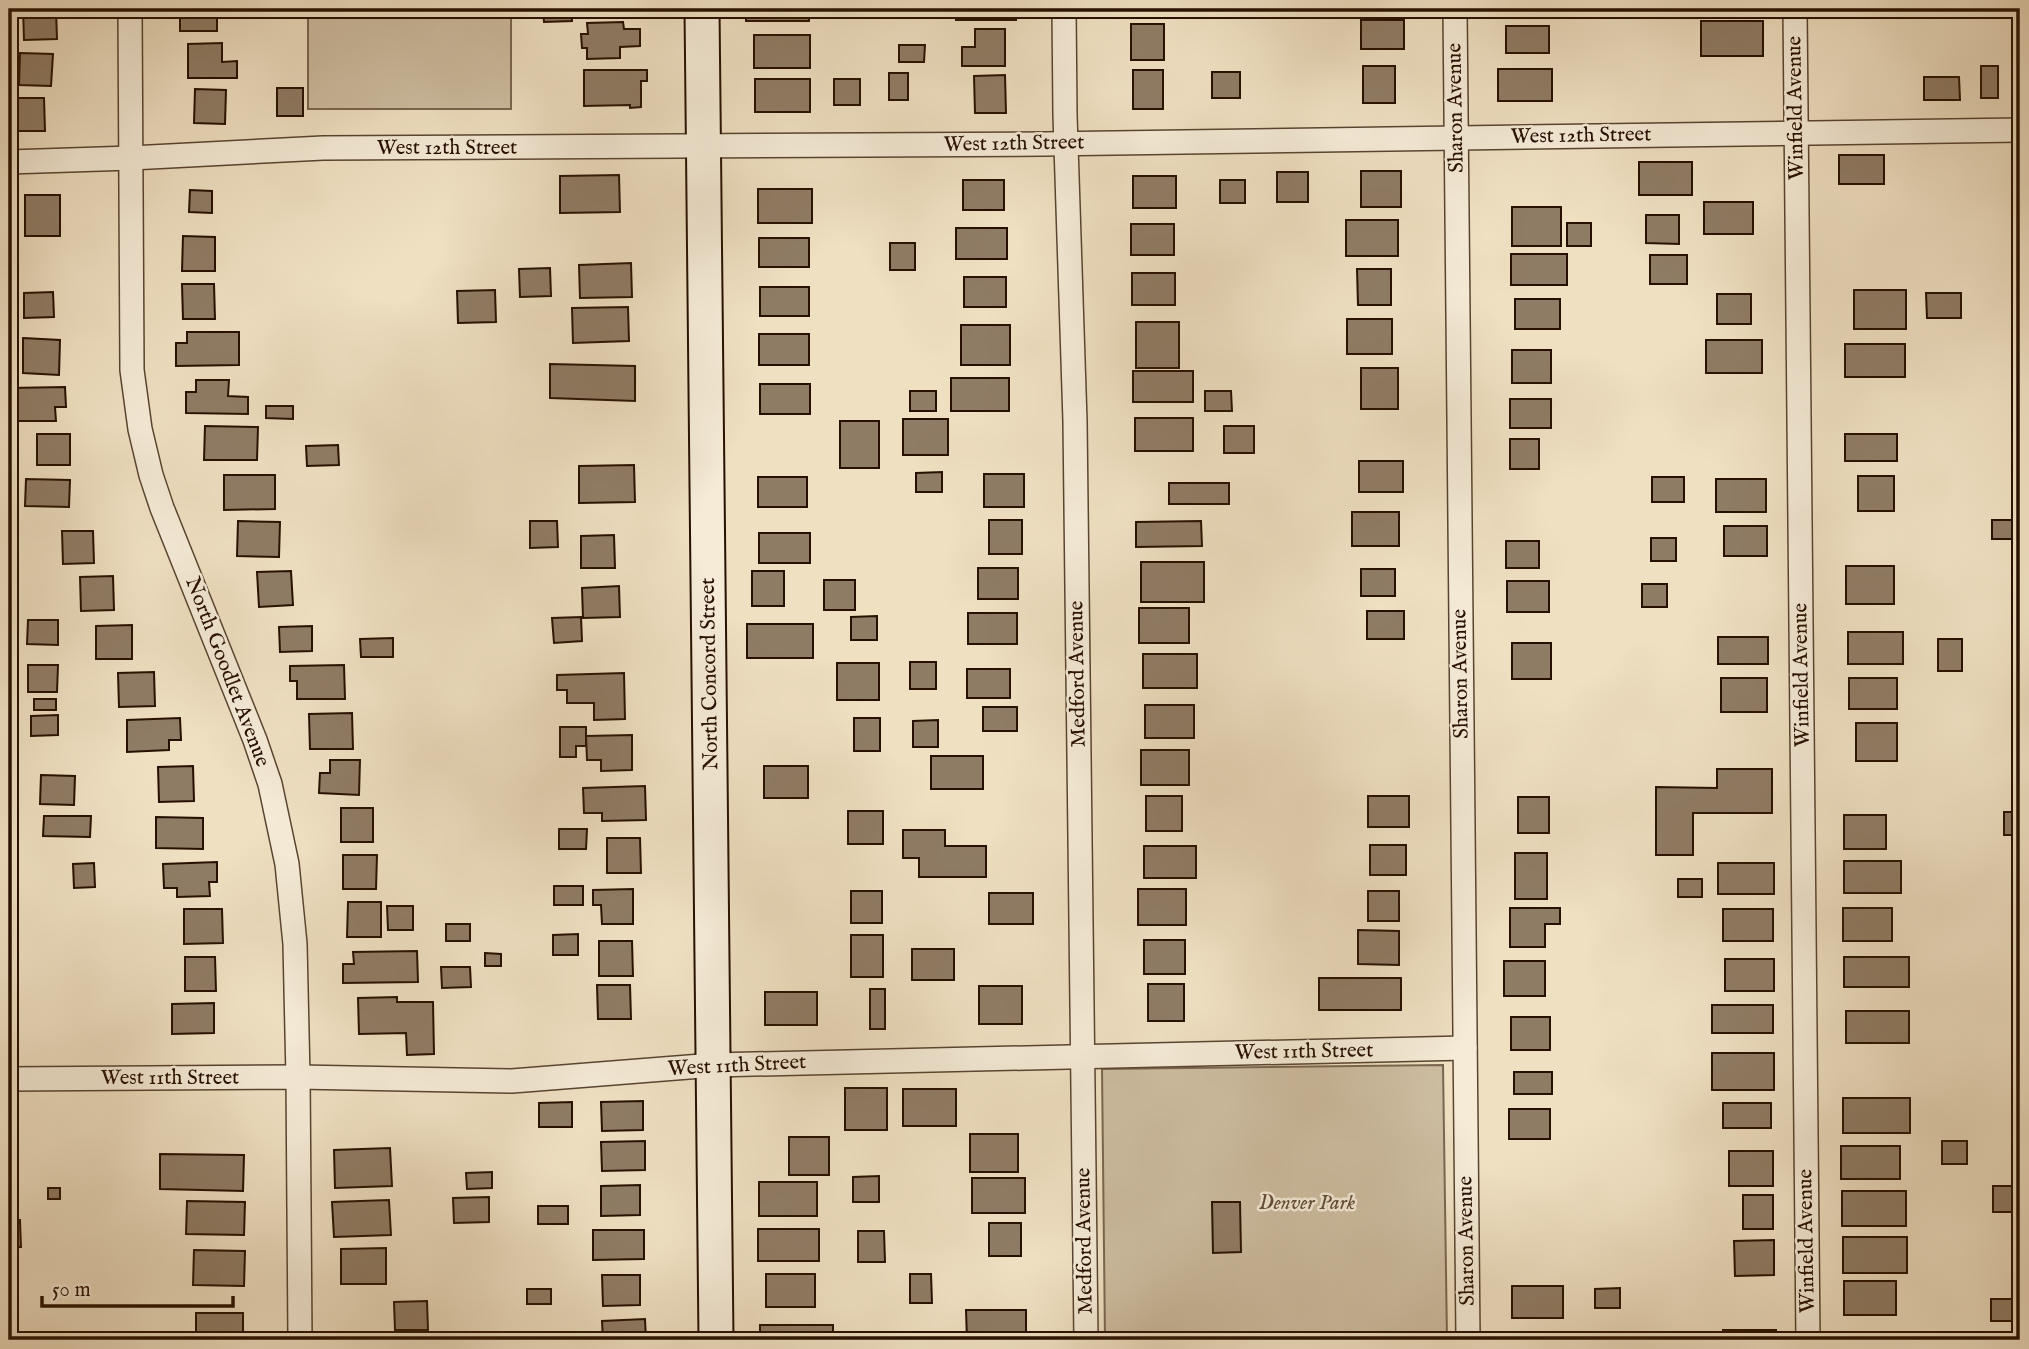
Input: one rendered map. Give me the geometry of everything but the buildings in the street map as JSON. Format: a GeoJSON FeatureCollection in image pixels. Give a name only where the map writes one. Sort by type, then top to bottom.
{"type":"FeatureCollection","features":[{"type":"Feature","properties":{"kind":"main road","name":"North Concord Street"},"geometry":{"type":"LineString","coordinates":[[702,9],[716,1340]]}},
{"type":"Feature","properties":{"kind":"street","name":"North Goodlet Avenue"},"geometry":{"type":"LineString","coordinates":[[130,9],[131,347],[136,407],[151,475],[162,508],[251,728],[276,807],[293,910],[298,1077],[300,1340]]}},
{"type":"Feature","properties":{"kind":"street","name":"Medford Avenue"},"geometry":{"type":"LineString","coordinates":[[1064,9],[1075,421],[1086,1340]]}},
{"type":"Feature","properties":{"kind":"street","name":"Sharon Avenue"},"geometry":{"type":"LineString","coordinates":[[1455,9],[1468,1340]]}},
{"type":"Feature","properties":{"kind":"street","name":"Winfield Avenue"},"geometry":{"type":"LineString","coordinates":[[1796,9],[1808,1340]]}},
{"type":"Feature","properties":{"kind":"street","name":"West 12th Street"},"geometry":{"type":"LineString","coordinates":[[9,162],[323,148],[1067,144],[2020,130]]}},
{"type":"Feature","properties":{"kind":"street","name":"West 11th Street"},"geometry":{"type":"LineString","coordinates":[[9,1079],[298,1077],[512,1081],[714,1065],[1465,1048]]}},
{"type":"Feature","properties":{"kind":"green space"},"geometry":{"type":"Polygon","coordinates":[[[308,9],[511,9],[511,109],[308,109],[308,9]]]}},
{"type":"Feature","properties":{"kind":"green space","name":"Denver Park"},"geometry":{"type":"Polygon","coordinates":[[[1443,1065],[1447,1340],[1105,1340],[1102,1069],[1443,1065]]]}}]}
